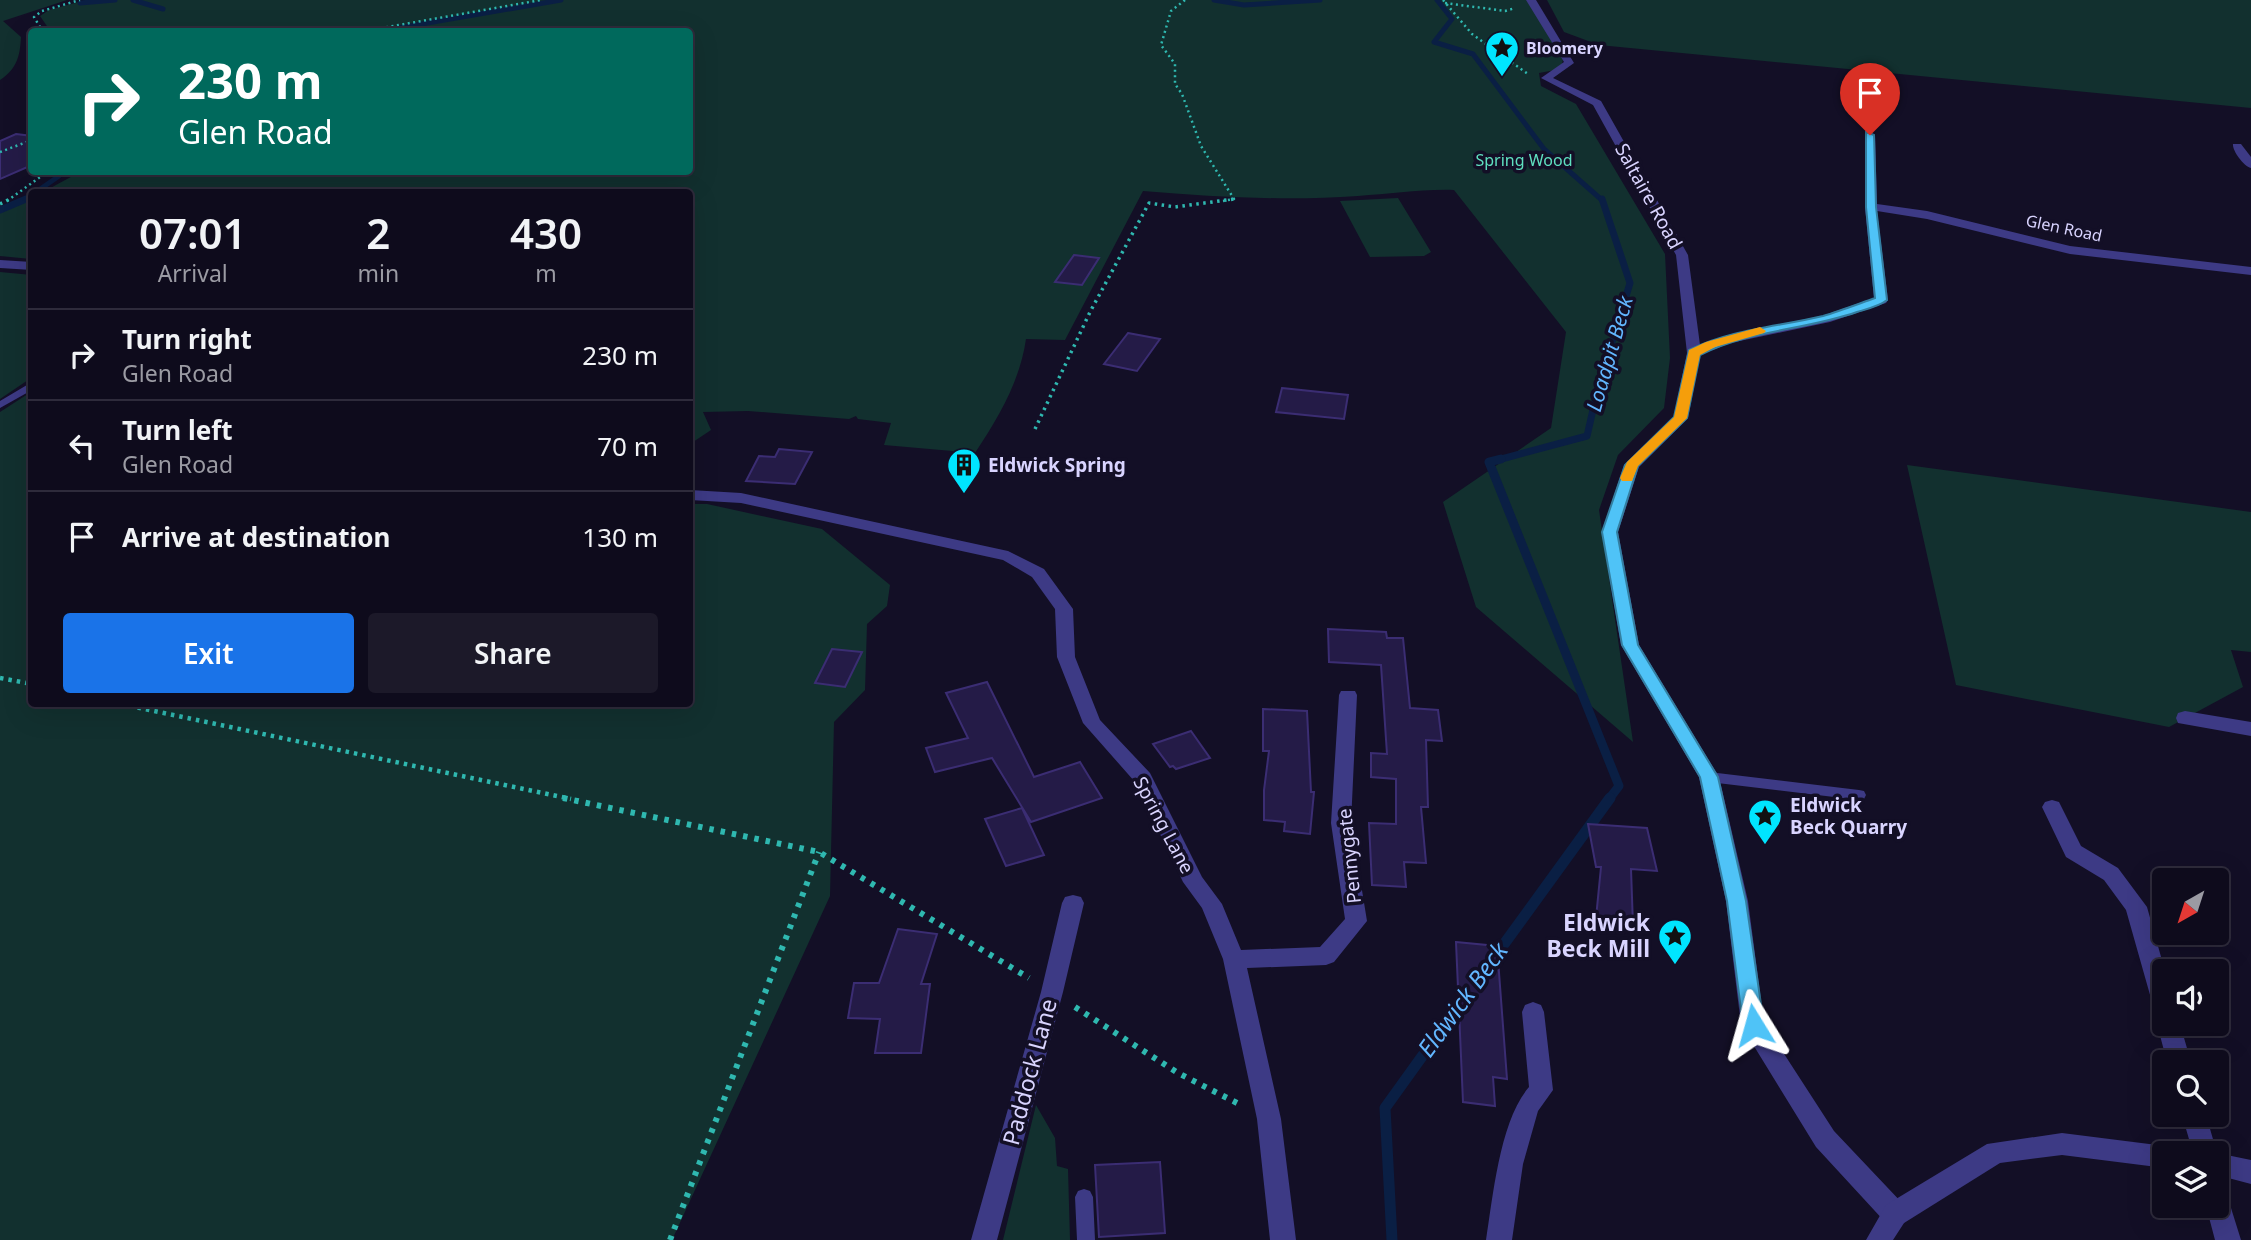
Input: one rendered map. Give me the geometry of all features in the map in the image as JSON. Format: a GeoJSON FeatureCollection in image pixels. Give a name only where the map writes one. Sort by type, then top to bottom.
{"type":"FeatureCollection","features":[{"type":"Feature","properties":{"kind":"street"},"geometry":{"type":"LineString","coordinates":[[1534,5],[1569,63],[1546,78]]}},
{"type":"Feature","properties":{"kind":"street","name":"Saltaire Road"},"geometry":{"type":"LineString","coordinates":[[1546,78],[1597,103],[1682,255],[1694,353],[1681,418],[1632,465],[1610,532],[1630,645],[1709,777],[1737,901],[1754,1025],[1825,1139],[1895,1214]]}},
{"type":"Feature","properties":{"kind":"street"},"geometry":{"type":"LineString","coordinates":[[1694,353],[1753,332],[1826,319],[1881,300],[1871,207],[1870,135]]}},
{"type":"Feature","properties":{"kind":"street"},"geometry":{"type":"LineString","coordinates":[[2237,146],[2251,166]]}},
{"type":"Feature","properties":{"kind":"street","name":"Glen Road"},"geometry":{"type":"LineString","coordinates":[[1871,207],[1927,215],[2070,250],[2251,271]]}},
{"type":"Feature","properties":{"kind":"street"},"geometry":{"type":"LineString","coordinates":[[0,264],[28,266]]}},
{"type":"Feature","properties":{"kind":"street","name":"Spring Lane"},"geometry":{"type":"LineString","coordinates":[[693,495],[741,498],[1008,556],[1038,573],[1064,609],[1066,657],[1092,723],[1143,778],[1194,882],[1211,904],[1234,959],[1269,1119],[1283,1240]]}},
{"type":"Feature","properties":{"kind":"street","name":"Pennygate"},"geometry":{"type":"LineString","coordinates":[[1234,959],[1325,956],[1356,921],[1341,823],[1348,695]]}},
{"type":"Feature","properties":{"kind":"street"},"geometry":{"type":"LineString","coordinates":[[2185,718],[2251,729]]}},
{"type":"Feature","properties":{"kind":"street"},"geometry":{"type":"LineString","coordinates":[[2052,807],[2073,851],[2111,874],[2136,906],[2152,963]]}},
{"type":"Feature","properties":{"kind":"street","name":"Paddock Lane"},"geometry":{"type":"LineString","coordinates":[[984,1240],[1052,992],[1073,902]]}},
{"type":"Feature","properties":{"kind":"street"},"geometry":{"type":"LineString","coordinates":[[1499,1240],[1511,1164],[1527,1106],[1541,1090],[1533,1012]]}},
{"type":"Feature","properties":{"kind":"street"},"geometry":{"type":"LineString","coordinates":[[1880,1240],[1895,1214],[1996,1152],[2062,1144],[2152,1155]]}},
{"type":"Feature","properties":{"kind":"street"},"geometry":{"type":"LineString","coordinates":[[2229,1167],[2251,1172]]}},
{"type":"Feature","properties":{"kind":"street"},"geometry":{"type":"LineString","coordinates":[[2222,1218],[2228,1240]]}},
{"type":"Feature","properties":{"kind":"lane"},"geometry":{"type":"LineString","coordinates":[[0,405],[28,388]]}},
{"type":"Feature","properties":{"kind":"lane"},"geometry":{"type":"LineString","coordinates":[[1709,777],[1859,795]]}},
{"type":"Feature","properties":{"kind":"lane"},"geometry":{"type":"LineString","coordinates":[[1084,1197],[1086,1240]]}},
{"type":"Feature","properties":{"kind":"path"},"geometry":{"type":"LineString","coordinates":[[41,28],[34,17],[42,11],[80,0]]}},
{"type":"Feature","properties":{"kind":"path"},"geometry":{"type":"LineString","coordinates":[[382,28],[541,0]]}},
{"type":"Feature","properties":{"kind":"path"},"geometry":{"type":"LineString","coordinates":[[1035,429],[1090,312],[1149,203],[1175,207],[1234,199],[1224,188],[1188,114],[1183,92],[1175,84],[1175,64],[1161,45],[1171,10],[1185,0]]}},
{"type":"Feature","properties":{"kind":"path"},"geometry":{"type":"LineString","coordinates":[[1444,2],[1505,11],[1534,5]]}},
{"type":"Feature","properties":{"kind":"path"},"geometry":{"type":"LineString","coordinates":[[1444,2],[1472,34],[1526,74],[1546,78]]}},
{"type":"Feature","properties":{"kind":"path"},"geometry":{"type":"LineString","coordinates":[[0,152],[28,142]]}},
{"type":"Feature","properties":{"kind":"path"},"geometry":{"type":"LineString","coordinates":[[0,204],[14,198],[22,188],[42,175]]}},
{"type":"Feature","properties":{"kind":"path"},"geometry":{"type":"LineString","coordinates":[[0,678],[28,683]]}},
{"type":"Feature","properties":{"kind":"path"},"geometry":{"type":"LineString","coordinates":[[135,707],[818,852],[670,1240]]}},
{"type":"Feature","properties":{"kind":"green space"},"geometry":{"type":"Polygon","coordinates":[[[0,0],[67,0],[3,21],[21,37],[16,62],[0,80],[0,0]]]}},
{"type":"Feature","properties":{"kind":"green space","name":"Spring Wood"},"geometry":{"type":"Polygon","coordinates":[[[86,0],[1527,0],[1563,59],[1561,69],[1539,73],[1541,86],[1576,104],[1665,254],[1670,358],[1664,408],[1618,455],[1599,510],[1633,742],[1476,607],[1443,502],[1551,428],[1566,332],[1454,190],[1304,198],[1224,197],[1143,191],[1065,340],[1026,339],[1019,369],[1007,398],[975,453],[884,445],[891,423],[858,419],[856,416],[849,419],[748,411],[703,412],[711,430],[693,442],[693,189],[49,189],[74,175],[693,175],[693,28],[48,28],[40,16],[49,10],[86,0]]]}},
{"type":"Feature","properties":{"kind":"green space"},"geometry":{"type":"Polygon","coordinates":[[[1547,0],[2251,0],[2251,108],[1599,45],[1564,32],[1547,0]]]}},
{"type":"Feature","properties":{"kind":"green space"},"geometry":{"type":"Polygon","coordinates":[[[28,198],[28,259],[0,256],[0,211],[28,198]]]}},
{"type":"Feature","properties":{"kind":"green space"},"geometry":{"type":"Polygon","coordinates":[[[1398,198],[1431,252],[1424,256],[1370,257],[1340,201],[1398,198]]]}},
{"type":"Feature","properties":{"kind":"green space"},"geometry":{"type":"Polygon","coordinates":[[[0,272],[28,275],[28,380],[0,399],[0,272]]]}},
{"type":"Feature","properties":{"kind":"green space"},"geometry":{"type":"Polygon","coordinates":[[[28,394],[28,707],[693,707],[693,504],[707,504],[822,529],[890,585],[887,606],[867,624],[865,690],[834,722],[830,896],[672,1240],[0,1240],[0,412],[28,394]]]}},
{"type":"Feature","properties":{"kind":"green space"},"geometry":{"type":"Polygon","coordinates":[[[1907,465],[2251,512],[2251,652],[2231,650],[2243,687],[2169,727],[1956,685],[1907,465]]]}},
{"type":"Feature","properties":{"kind":"green space"},"geometry":{"type":"Polygon","coordinates":[[[1036,1105],[1055,1138],[1057,1166],[1068,1169],[1070,1240],[1003,1240],[1036,1105]]]}},
{"type":"Feature","properties":{"kind":"building"},"geometry":{"type":"Polygon","coordinates":[[[16,134],[28,136],[28,167],[0,179],[0,141],[16,134]]]}},
{"type":"Feature","properties":{"kind":"building"},"geometry":{"type":"Polygon","coordinates":[[[1074,255],[1099,258],[1082,285],[1055,282],[1074,255]]]}},
{"type":"Feature","properties":{"kind":"building"},"geometry":{"type":"Polygon","coordinates":[[[1128,333],[1160,339],[1137,371],[1104,364],[1128,333]]]}},
{"type":"Feature","properties":{"kind":"building"},"geometry":{"type":"Polygon","coordinates":[[[1282,388],[1348,395],[1344,419],[1276,412],[1282,388]]]}},
{"type":"Feature","properties":{"kind":"building"},"geometry":{"type":"Polygon","coordinates":[[[779,449],[812,452],[795,484],[746,481],[759,456],[775,457],[779,449]]]}},
{"type":"Feature","properties":{"kind":"building"},"geometry":{"type":"Polygon","coordinates":[[[1328,629],[1386,632],[1387,638],[1403,638],[1410,708],[1438,710],[1442,741],[1426,740],[1428,807],[1421,807],[1426,863],[1404,862],[1406,887],[1372,885],[1369,823],[1396,824],[1396,779],[1371,777],[1371,753],[1387,754],[1381,665],[1329,662],[1328,629]]]}},
{"type":"Feature","properties":{"kind":"building"},"geometry":{"type":"Polygon","coordinates":[[[832,649],[862,652],[845,687],[815,683],[832,649]]]}},
{"type":"Feature","properties":{"kind":"building"},"geometry":{"type":"Polygon","coordinates":[[[987,682],[1034,777],[1080,762],[1102,798],[1031,822],[992,758],[935,772],[926,748],[968,738],[946,693],[987,682]]]}},
{"type":"Feature","properties":{"kind":"building"},"geometry":{"type":"Polygon","coordinates":[[[1263,709],[1307,711],[1311,792],[1314,792],[1310,834],[1284,831],[1285,822],[1264,820],[1264,790],[1269,751],[1263,751],[1263,709]]]}},
{"type":"Feature","properties":{"kind":"building"},"geometry":{"type":"Polygon","coordinates":[[[1191,731],[1210,758],[1176,769],[1170,767],[1153,744],[1191,731]]]}},
{"type":"Feature","properties":{"kind":"building"},"geometry":{"type":"Polygon","coordinates":[[[1022,808],[1044,855],[1006,866],[985,819],[1022,808]]]}},
{"type":"Feature","properties":{"kind":"building"},"geometry":{"type":"Polygon","coordinates":[[[1588,824],[1647,828],[1657,871],[1631,869],[1633,926],[1596,918],[1601,867],[1596,867],[1588,824]]]}},
{"type":"Feature","properties":{"kind":"building"},"geometry":{"type":"Polygon","coordinates":[[[898,929],[937,934],[921,984],[930,984],[921,1053],[875,1053],[880,1019],[848,1018],[854,983],[879,983],[898,929]]]}},
{"type":"Feature","properties":{"kind":"building"},"geometry":{"type":"Polygon","coordinates":[[[1456,942],[1497,946],[1507,1079],[1493,1077],[1495,1106],[1463,1102],[1456,942]]]}},
{"type":"Feature","properties":{"kind":"building"},"geometry":{"type":"Polygon","coordinates":[[[1160,1162],[1165,1233],[1099,1237],[1095,1165],[1160,1162]]]}},
{"type":"Feature","properties":{"kind":"waterway"},"geometry":{"type":"LineString","coordinates":[[80,3],[115,0]]}},
{"type":"Feature","properties":{"kind":"waterway"},"geometry":{"type":"LineString","coordinates":[[133,0],[163,9]]}},
{"type":"Feature","properties":{"kind":"waterway"},"geometry":{"type":"LineString","coordinates":[[398,28],[561,0]]}},
{"type":"Feature","properties":{"kind":"waterway"},"geometry":{"type":"LineString","coordinates":[[1214,0],[1244,5],[1320,0]]}},
{"type":"Feature","properties":{"kind":"waterway","name":"Loadpit Beck"},"geometry":{"type":"LineString","coordinates":[[1437,0],[1452,19],[1434,42],[1473,54],[1544,149],[1603,201]]}},
{"type":"Feature","properties":{"kind":"waterway"},"geometry":{"type":"LineString","coordinates":[[40,189],[59,175]]}},
{"type":"Feature","properties":{"kind":"waterway"},"geometry":{"type":"LineString","coordinates":[[0,210],[26,199]]}},
{"type":"Feature","properties":{"kind":"waterway"},"geometry":{"type":"LineString","coordinates":[[22,201],[26,199]]}},
{"type":"Feature","properties":{"kind":"waterway","name":"Loadpit Beck"},"geometry":{"type":"LineString","coordinates":[[1494,461],[1587,436],[1598,388],[1630,283],[1603,201]]}},
{"type":"Feature","properties":{"kind":"waterway","name":"Loadpit Beck"},"geometry":{"type":"LineString","coordinates":[[1501,459],[1489,462],[1619,786],[1609,799]]}},
{"type":"Feature","properties":{"kind":"waterway","name":"Eldwick Beck"},"geometry":{"type":"LineString","coordinates":[[1491,962],[1610,798]]}},
{"type":"Feature","properties":{"kind":"waterway","name":"Eldwick Beck"},"geometry":{"type":"LineString","coordinates":[[1392,1240],[1385,1108],[1464,998]]}},
{"type":"Feature","properties":{"kind":"slow traffic"},"geometry":{"type":"LineString","coordinates":[[1627,478],[1632,465],[1681,418],[1694,353],[1711,345],[1760,331]]}},
{"type":"Feature","properties":{"kind":"place","name":"Bloomery"},"geometry":{"type":"Point","coordinates":[1502,78]}},
{"type":"Feature","properties":{"kind":"place","name":"Eldwick Spring"},"geometry":{"type":"Point","coordinates":[964,495]}},
{"type":"Feature","properties":{"kind":"place","name":"Eldwick Beck Quarry"},"geometry":{"type":"Point","coordinates":[1765,846]}},
{"type":"Feature","properties":{"kind":"place","name":"Eldwick Beck Mill"},"geometry":{"type":"Point","coordinates":[1675,966]}},
{"type":"Feature","properties":{"kind":"route"},"geometry":{"type":"LineString","coordinates":[[1754,1025],[1737,901],[1709,777],[1630,645],[1610,532],[1632,465],[1681,418],[1694,353],[1753,332],[1826,319],[1881,300],[1871,207],[1870,135]]}}]}
